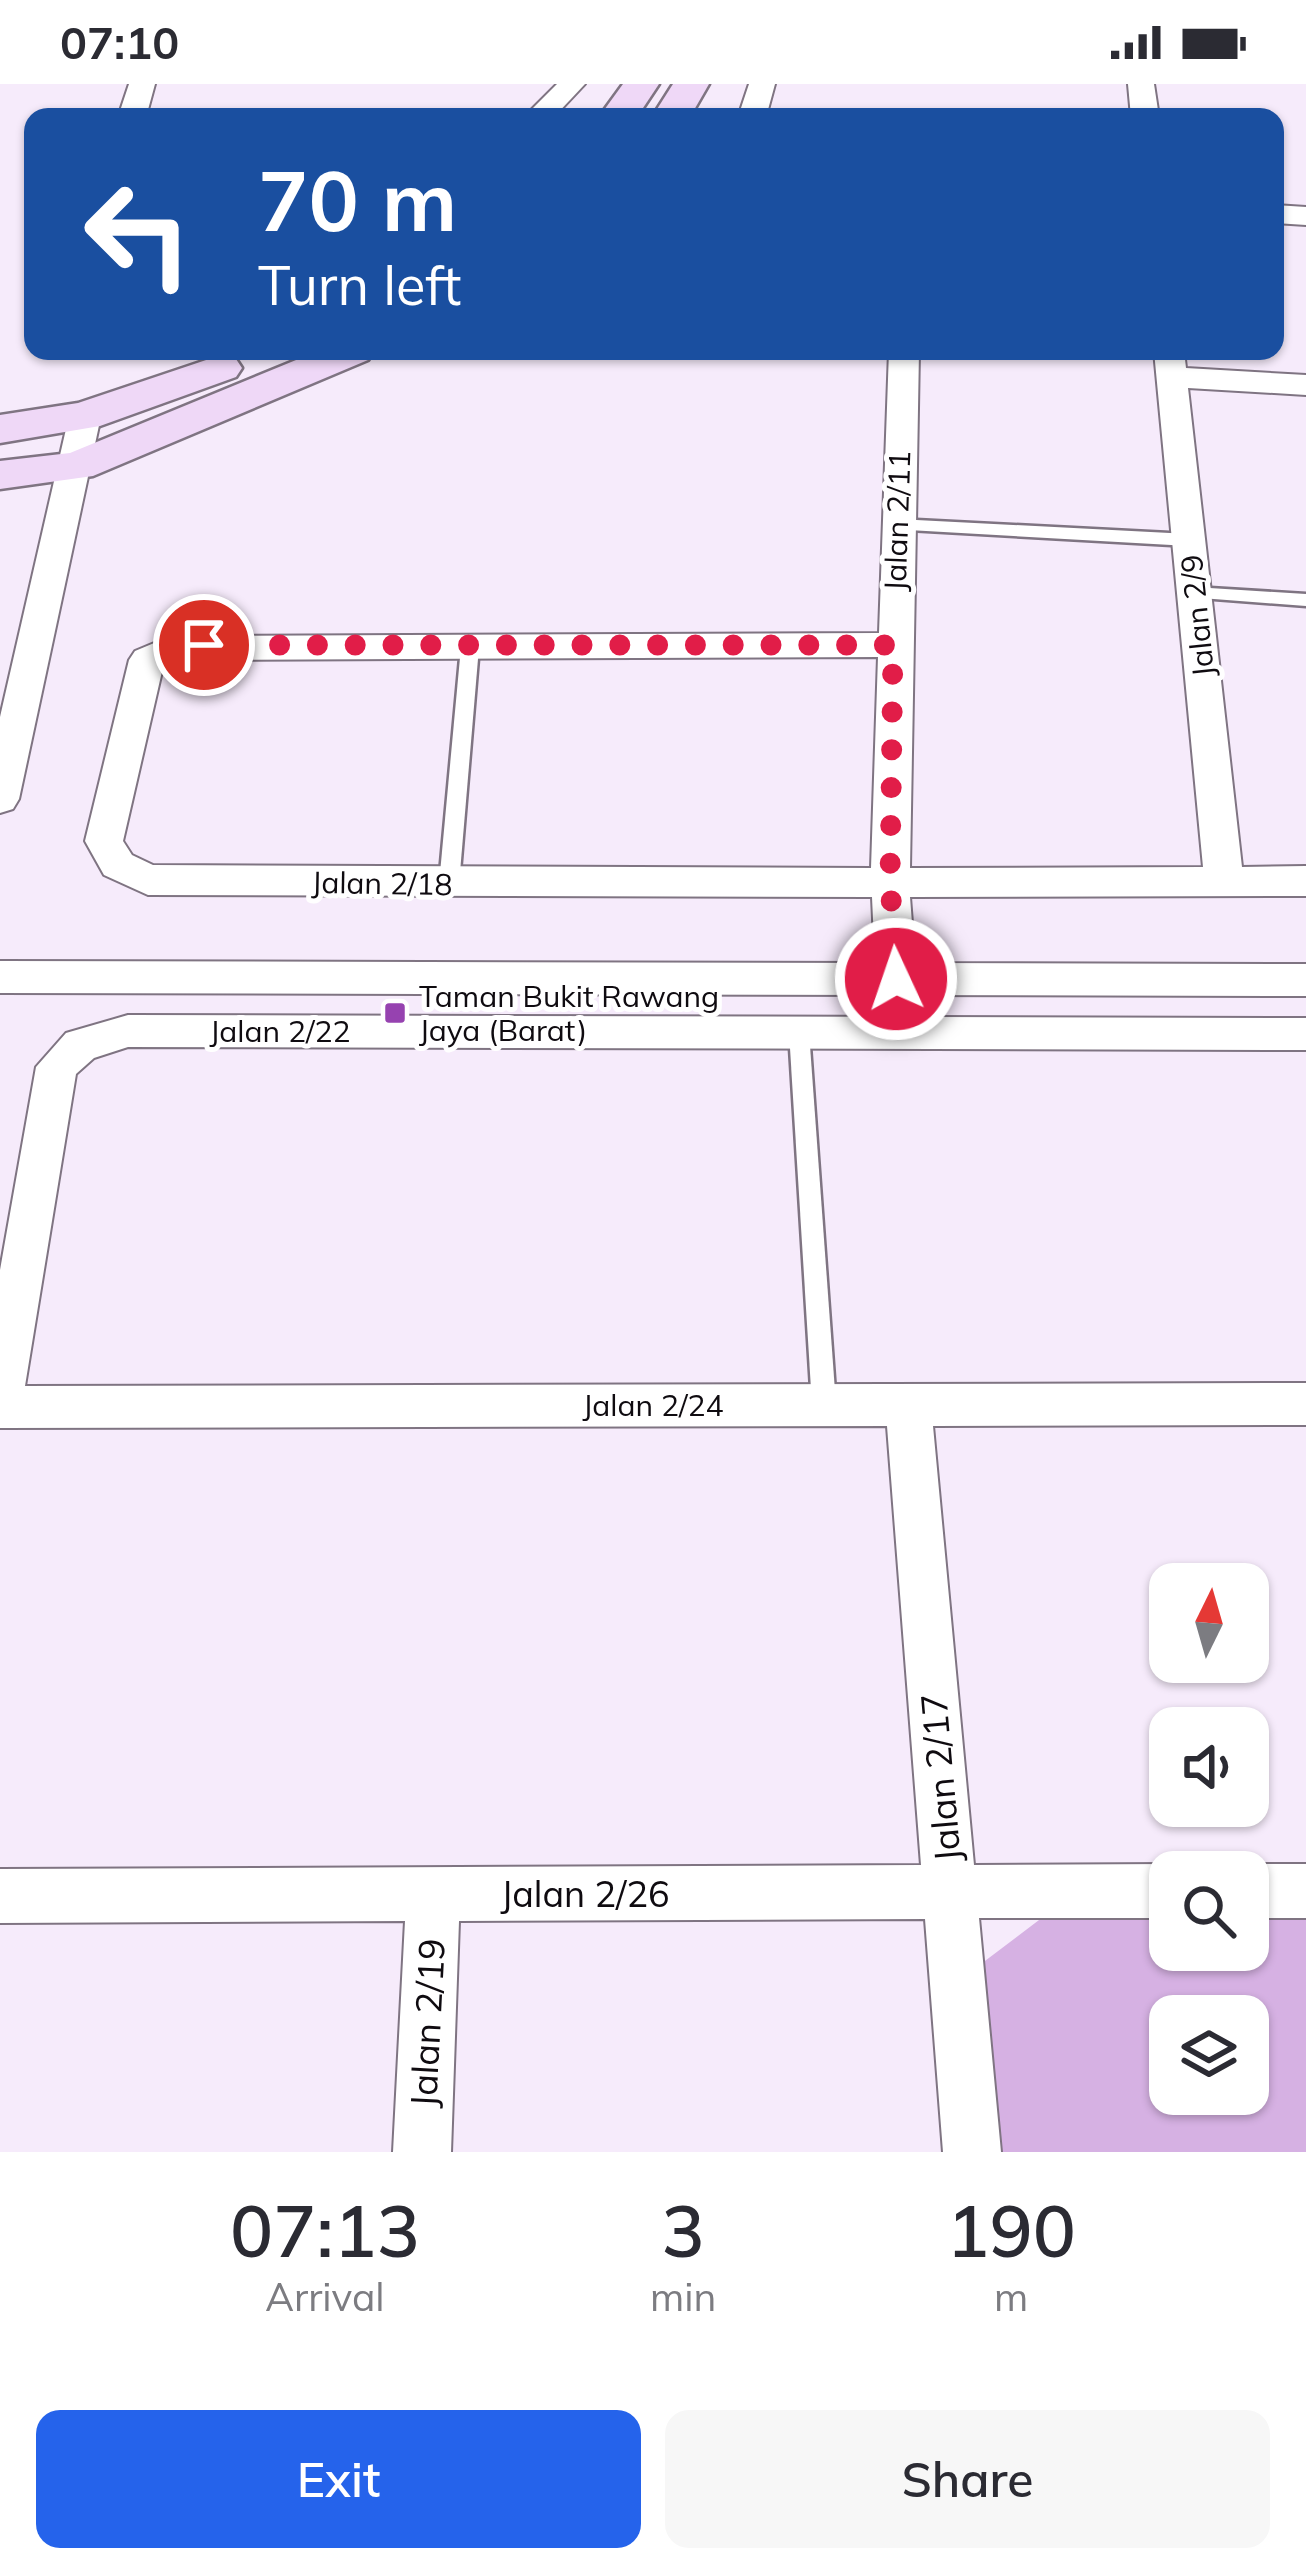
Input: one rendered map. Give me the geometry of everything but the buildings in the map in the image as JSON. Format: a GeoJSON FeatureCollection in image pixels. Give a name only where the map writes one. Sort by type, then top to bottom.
{"type":"FeatureCollection","features":[{"type":"Feature","properties":{"kind":"street"},"geometry":{"type":"LineString","coordinates":[[547,108],[572,84]]}},
{"type":"Feature","properties":{"kind":"street"},"geometry":{"type":"LineString","coordinates":[[0,429],[85,416],[242,360]]}},
{"type":"Feature","properties":{"kind":"street"},"geometry":{"type":"LineString","coordinates":[[0,475],[76,466],[334,360]]}},
{"type":"Feature","properties":{"kind":"street","name":"Jalan 2/11"},"geometry":{"type":"LineString","coordinates":[[896,979],[890,881],[904,360]]}},
{"type":"Feature","properties":{"kind":"street"},"geometry":{"type":"LineString","coordinates":[[1170,364],[1306,385]]}},
{"type":"Feature","properties":{"kind":"street","name":"Jalan 2/9"},"geometry":{"type":"LineString","coordinates":[[1170,364],[1225,881]]}},
{"type":"Feature","properties":{"kind":"street"},"geometry":{"type":"LineString","coordinates":[[0,800],[85,416]]}},
{"type":"Feature","properties":{"kind":"street"},"geometry":{"type":"LineString","coordinates":[[470,647],[893,645]]}},
{"type":"Feature","properties":{"kind":"street","name":"Jalan 2/18"},"geometry":{"type":"LineString","coordinates":[[470,647],[172,648],[147,660],[104,841],[118,865],[148,880],[449,884],[1306,881]]}},
{"type":"Feature","properties":{"kind":"street"},"geometry":{"type":"LineString","coordinates":[[0,977],[1306,980]]}},
{"type":"Feature","properties":{"kind":"street","name":"Jalan 2/22"},"geometry":{"type":"LineString","coordinates":[[0,1402],[57,1067],[80,1045],[128,1031],[1306,1034]]}},
{"type":"Feature","properties":{"kind":"street","name":"Jalan 2/24"},"geometry":{"type":"LineString","coordinates":[[0,1402],[1306,1404]]}},
{"type":"Feature","properties":{"kind":"street","name":"Jalan 2/17"},"geometry":{"type":"LineString","coordinates":[[908,1405],[972,2152]]}},
{"type":"Feature","properties":{"kind":"street","name":"Jalan 2/26"},"geometry":{"type":"LineString","coordinates":[[0,1896],[1149,1891]]}},
{"type":"Feature","properties":{"kind":"street"},"geometry":{"type":"LineString","coordinates":[[1269,1891],[1306,1891]]}},
{"type":"Feature","properties":{"kind":"street","name":"Jalan 2/19"},"geometry":{"type":"LineString","coordinates":[[422,2152],[433,1894]]}},
{"type":"Feature","properties":{"kind":"lane"},"geometry":{"type":"LineString","coordinates":[[897,525],[1189,540]]}},
{"type":"Feature","properties":{"kind":"lane"},"geometry":{"type":"LineString","coordinates":[[1194,593],[1306,600]]}},
{"type":"Feature","properties":{"kind":"lane"},"geometry":{"type":"LineString","coordinates":[[449,884],[470,647]]}},
{"type":"Feature","properties":{"kind":"lane"},"geometry":{"type":"LineString","coordinates":[[799,1032],[824,1405]]}},
{"type":"Feature","properties":{"kind":"shaded area"},"geometry":{"type":"Polygon","coordinates":[[[1043,1917],[1149,1919],[1149,1971],[1269,1971],[1269,1919],[1306,1920],[1306,2152],[996,2152],[973,1970],[1043,1917]]]}},
{"type":"Feature","properties":{"kind":"place","name":"Taman Bukit Rawang Jaya (Barat)"},"geometry":{"type":"Point","coordinates":[395,1013]}},
{"type":"Feature","properties":{"kind":"route"},"geometry":{"type":"LineString","coordinates":[[204,645],[893,645],[890,881],[896,979]]}}]}
